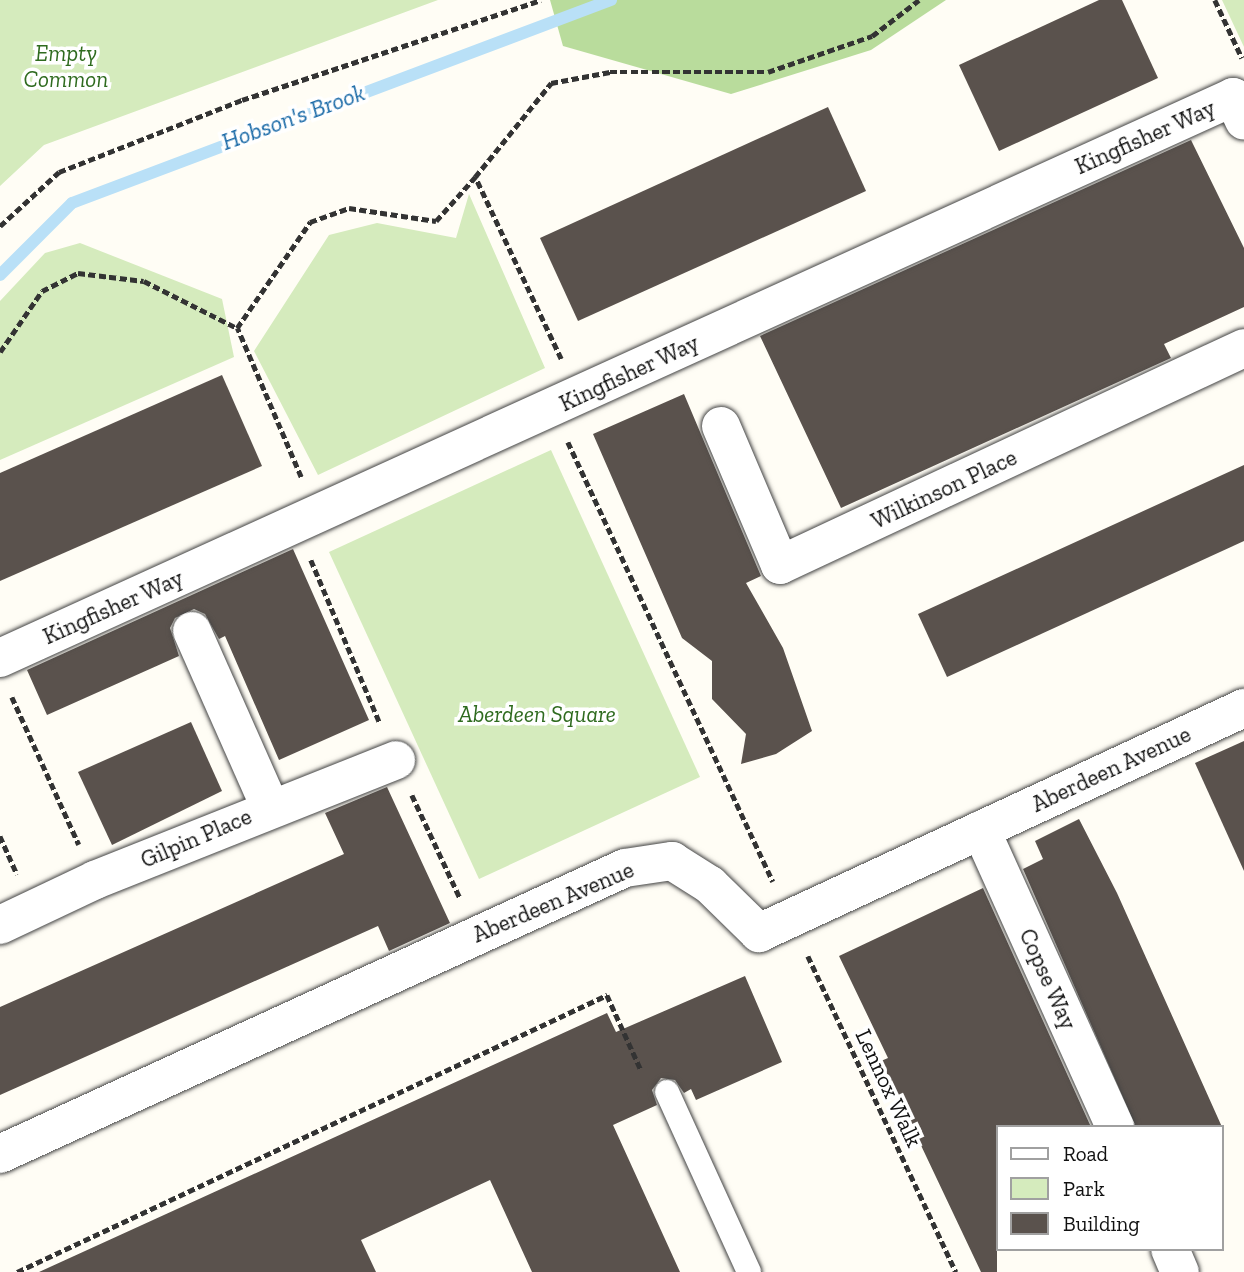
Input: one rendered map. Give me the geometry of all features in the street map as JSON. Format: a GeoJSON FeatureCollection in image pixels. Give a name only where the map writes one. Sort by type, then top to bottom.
{"type":"FeatureCollection","features":[{"type":"Feature","properties":{"kind":"street","name":"Kingfisher Way"},"geometry":{"type":"LineString","coordinates":[[3,671],[317,514],[1233,97],[1244,121]]}},
{"type":"Feature","properties":{"kind":"street","name":"Wilkinson Place"},"geometry":{"type":"LineString","coordinates":[[721,426],[780,565],[1244,348]]}},
{"type":"Feature","properties":{"kind":"street"},"geometry":{"type":"LineString","coordinates":[[192,631],[270,807]]}},
{"type":"Feature","properties":{"kind":"street","name":"Aberdeen Avenue"},"geometry":{"type":"LineString","coordinates":[[0,1154],[625,868],[672,861],[710,885],[759,933],[1242,713]]}},
{"type":"Feature","properties":{"kind":"street","name":"Gilpin Place"},"geometry":{"type":"LineString","coordinates":[[0,925],[95,880],[270,807],[396,760]]}},
{"type":"Feature","properties":{"kind":"street","name":"Copse Way"},"geometry":{"type":"LineString","coordinates":[[981,830],[1114,1125]]}},
{"type":"Feature","properties":{"kind":"street"},"geometry":{"type":"LineString","coordinates":[[1171,1251],[1180,1272]]}},
{"type":"Feature","properties":{"kind":"lane"},"geometry":{"type":"LineString","coordinates":[[657,1087],[749,1272]]}},
{"type":"Feature","properties":{"kind":"path"},"geometry":{"type":"LineString","coordinates":[[0,226],[59,172],[242,100],[541,0]]}},
{"type":"Feature","properties":{"kind":"path"},"geometry":{"type":"LineString","coordinates":[[237,328],[310,222],[349,208],[436,221],[551,83],[610,72],[768,72],[872,36],[919,0]]}},
{"type":"Feature","properties":{"kind":"path"},"geometry":{"type":"LineString","coordinates":[[1215,0],[1244,62]]}},
{"type":"Feature","properties":{"kind":"path","name":"Lennox Walk"},"geometry":{"type":"LineString","coordinates":[[475,177],[565,402],[790,919],[956,1272]]}},
{"type":"Feature","properties":{"kind":"path"},"geometry":{"type":"LineString","coordinates":[[0,352],[42,291],[78,273],[144,281],[237,328],[317,514]]}},
{"type":"Feature","properties":{"kind":"path"},"geometry":{"type":"LineString","coordinates":[[3,671],[95,880]]}},
{"type":"Feature","properties":{"kind":"path"},"geometry":{"type":"LineString","coordinates":[[17,1272],[607,995],[657,1087]]}},
{"type":"Feature","properties":{"kind":"green space","name":"Empty Common"},"geometry":{"type":"Polygon","coordinates":[[[0,0],[438,0],[44,145],[0,186],[0,0]]]}},
{"type":"Feature","properties":{"kind":"green space"},"geometry":{"type":"Polygon","coordinates":[[[550,0],[946,0],[871,50],[731,94],[563,46],[550,0]]]}},
{"type":"Feature","properties":{"kind":"green space"},"geometry":{"type":"Polygon","coordinates":[[[1222,0],[1244,0],[1244,47],[1222,0]]]}},
{"type":"Feature","properties":{"kind":"green space"},"geometry":{"type":"Polygon","coordinates":[[[469,194],[545,368],[318,475],[254,351],[329,235],[377,223],[456,238],[469,194]]]}},
{"type":"Feature","properties":{"kind":"green space"},"geometry":{"type":"Polygon","coordinates":[[[80,243],[222,299],[234,357],[0,460],[0,301],[45,253],[80,243]]]}},
{"type":"Feature","properties":{"kind":"green space","name":"Aberdeen Square"},"geometry":{"type":"Polygon","coordinates":[[[551,450],[700,777],[479,879],[329,552],[551,450]]]}},
{"type":"Feature","properties":{"kind":"building"},"geometry":{"type":"Polygon","coordinates":[[[1099,0],[1122,0],[1158,78],[999,151],[959,65],[1099,0]]]}},
{"type":"Feature","properties":{"kind":"building"},"geometry":{"type":"Polygon","coordinates":[[[828,107],[866,191],[578,321],[540,238],[828,107]]]}},
{"type":"Feature","properties":{"kind":"building"},"geometry":{"type":"Polygon","coordinates":[[[1191,140],[1244,248],[1244,307],[1164,344],[1171,358],[841,508],[760,336],[1191,140]]]}},
{"type":"Feature","properties":{"kind":"building"},"geometry":{"type":"Polygon","coordinates":[[[222,375],[262,466],[0,581],[0,473],[222,375]]]}},
{"type":"Feature","properties":{"kind":"building"},"geometry":{"type":"Polygon","coordinates":[[[684,394],[761,576],[746,583],[783,648],[812,731],[776,754],[741,764],[746,734],[712,699],[712,661],[682,638],[593,434],[684,394]]]}},
{"type":"Feature","properties":{"kind":"building"},"geometry":{"type":"Polygon","coordinates":[[[1244,465],[1244,541],[947,677],[918,614],[1244,465]]]}},
{"type":"Feature","properties":{"kind":"building"},"geometry":{"type":"Polygon","coordinates":[[[293,549],[369,720],[279,760],[225,636],[219,639],[205,614],[194,609],[175,618],[170,628],[179,656],[47,715],[27,670],[293,549]]]}},
{"type":"Feature","properties":{"kind":"building"},"geometry":{"type":"Polygon","coordinates":[[[191,722],[222,791],[112,845],[78,772],[191,722]]]}},
{"type":"Feature","properties":{"kind":"building"},"geometry":{"type":"Polygon","coordinates":[[[1244,741],[1244,871],[1195,763],[1244,741]]]}},
{"type":"Feature","properties":{"kind":"building"},"geometry":{"type":"Polygon","coordinates":[[[387,787],[450,923],[389,951],[378,926],[0,1095],[0,1007],[344,854],[325,813],[387,787]]]}},
{"type":"Feature","properties":{"kind":"building"},"geometry":{"type":"Polygon","coordinates":[[[1079,819],[1117,893],[1221,1125],[1135,1125],[1023,869],[1043,859],[1035,841],[1079,819]]]}},
{"type":"Feature","properties":{"kind":"building"},"geometry":{"type":"Polygon","coordinates":[[[983,888],[1090,1125],[996,1125],[997,1272],[981,1272],[881,1061],[888,1058],[839,956],[983,888]]]}},
{"type":"Feature","properties":{"kind":"building"},"geometry":{"type":"Polygon","coordinates":[[[745,976],[782,1062],[696,1100],[691,1089],[684,1093],[675,1080],[661,1078],[652,1090],[657,1105],[613,1125],[680,1272],[532,1272],[490,1180],[361,1240],[376,1272],[39,1272],[607,1013],[616,1032],[745,976]]]}},
{"type":"Feature","properties":{"kind":"waterway","name":"Hobson's Brook"},"geometry":{"type":"LineString","coordinates":[[0,275],[72,203],[611,0]]}}]}
